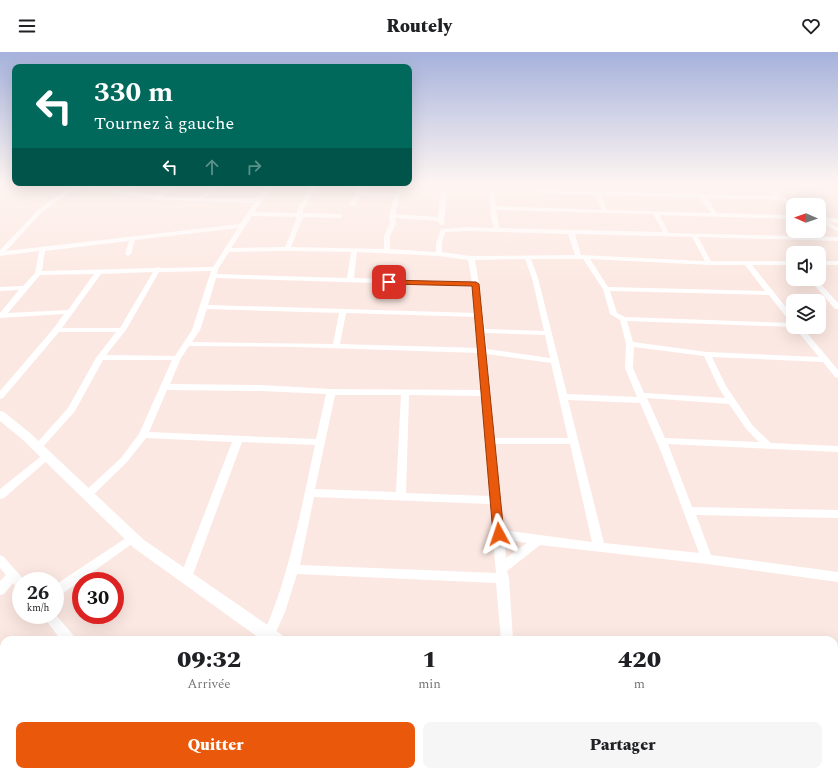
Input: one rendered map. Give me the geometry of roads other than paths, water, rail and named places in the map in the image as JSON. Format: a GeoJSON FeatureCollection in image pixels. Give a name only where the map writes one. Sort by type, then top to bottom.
{"type":"FeatureCollection","features":[{"type":"Feature","properties":{"kind":"street"},"geometry":{"type":"LineString","coordinates":[[1,254],[34,217]]}},
{"type":"Feature","properties":{"kind":"street"},"geometry":{"type":"LineString","coordinates":[[86,494],[124,460],[143,435],[177,358],[188,344],[196,330],[214,272],[249,217]]}},
{"type":"Feature","properties":{"kind":"street"},"geometry":{"type":"LineString","coordinates":[[287,249],[300,217]]}},
{"type":"Feature","properties":{"kind":"street"},"geometry":{"type":"LineString","coordinates":[[387,251],[386,236],[393,223],[392,217]]}},
{"type":"Feature","properties":{"kind":"street"},"geometry":{"type":"LineString","coordinates":[[405,217],[441,219],[443,230],[439,242],[439,254]]}},
{"type":"Feature","properties":{"kind":"street"},"geometry":{"type":"LineString","coordinates":[[494,217],[497,230]]}},
{"type":"Feature","properties":{"kind":"street"},"geometry":{"type":"LineString","coordinates":[[658,217],[667,234]]}},
{"type":"Feature","properties":{"kind":"street"},"geometry":{"type":"LineString","coordinates":[[826,220],[838,221]]}},
{"type":"Feature","properties":{"kind":"street"},"geometry":{"type":"LineString","coordinates":[[826,223],[838,230]]}},
{"type":"Feature","properties":{"kind":"street"},"geometry":{"type":"LineString","coordinates":[[1,254],[242,226]]}},
{"type":"Feature","properties":{"kind":"street"},"geometry":{"type":"LineString","coordinates":[[443,230],[693,234],[838,239]]}},
{"type":"Feature","properties":{"kind":"street"},"geometry":{"type":"LineString","coordinates":[[571,232],[582,257],[606,289],[614,314],[623,319],[786,325]]}},
{"type":"Feature","properties":{"kind":"street"},"geometry":{"type":"LineString","coordinates":[[693,234],[708,263]]}},
{"type":"Feature","properties":{"kind":"street"},"geometry":{"type":"LineString","coordinates":[[128,254],[133,238]]}},
{"type":"Feature","properties":{"kind":"street"},"geometry":{"type":"LineString","coordinates":[[1,316],[38,273],[43,248]]}},
{"type":"Feature","properties":{"kind":"street"},"geometry":{"type":"LineString","coordinates":[[227,250],[287,249],[387,251],[439,254],[471,258],[528,259],[582,257],[708,263],[786,263]]}},
{"type":"Feature","properties":{"kind":"street"},"geometry":{"type":"LineString","coordinates":[[350,280],[354,251]]}},
{"type":"Feature","properties":{"kind":"street"},"geometry":{"type":"LineString","coordinates":[[471,258],[480,315],[507,636]]}},
{"type":"Feature","properties":{"kind":"street"},"geometry":{"type":"LineString","coordinates":[[528,259],[535,278],[599,547]]}},
{"type":"Feature","properties":{"kind":"street"},"geometry":{"type":"LineString","coordinates":[[747,263],[786,313]]}},
{"type":"Feature","properties":{"kind":"street"},"geometry":{"type":"LineString","coordinates":[[826,263],[838,263]]}},
{"type":"Feature","properties":{"kind":"street"},"geometry":{"type":"LineString","coordinates":[[38,273],[158,269],[350,280],[476,284]]}},
{"type":"Feature","properties":{"kind":"street"},"geometry":{"type":"LineString","coordinates":[[0,496],[43,451],[72,409],[100,358],[122,330],[158,269]]}},
{"type":"Feature","properties":{"kind":"street"},"geometry":{"type":"LineString","coordinates":[[0,396],[57,330],[99,271]]}},
{"type":"Feature","properties":{"kind":"street"},"geometry":{"type":"LineString","coordinates":[[818,286],[838,308]]}},
{"type":"Feature","properties":{"kind":"street"},"geometry":{"type":"LineString","coordinates":[[0,289],[25,288]]}},
{"type":"Feature","properties":{"kind":"street"},"geometry":{"type":"LineString","coordinates":[[606,289],[769,293]]}},
{"type":"Feature","properties":{"kind":"street"},"geometry":{"type":"LineString","coordinates":[[204,307],[480,315]]}},
{"type":"Feature","properties":{"kind":"street"},"geometry":{"type":"LineString","coordinates":[[336,346],[343,311]]}},
{"type":"Feature","properties":{"kind":"street"},"geometry":{"type":"LineString","coordinates":[[1,316],[70,312]]}},
{"type":"Feature","properties":{"kind":"street"},"geometry":{"type":"LineString","coordinates":[[623,319],[630,344],[629,368],[661,441],[707,560]]}},
{"type":"Feature","properties":{"kind":"street"},"geometry":{"type":"LineString","coordinates":[[57,330],[122,330]]}},
{"type":"Feature","properties":{"kind":"street"},"geometry":{"type":"LineString","coordinates":[[481,331],[548,332]]}},
{"type":"Feature","properties":{"kind":"street"},"geometry":{"type":"LineString","coordinates":[[804,334],[826,360],[835,368],[838,375]]}},
{"type":"Feature","properties":{"kind":"street"},"geometry":{"type":"LineString","coordinates":[[188,344],[336,346],[483,351],[555,361]]}},
{"type":"Feature","properties":{"kind":"street"},"geometry":{"type":"LineString","coordinates":[[630,344],[707,354],[826,360]]}},
{"type":"Feature","properties":{"kind":"street"},"geometry":{"type":"LineString","coordinates":[[707,354],[722,386],[750,428],[768,445]]}},
{"type":"Feature","properties":{"kind":"street"},"geometry":{"type":"LineString","coordinates":[[100,358],[142,356],[177,358]]}},
{"type":"Feature","properties":{"kind":"street"},"geometry":{"type":"LineString","coordinates":[[164,387],[261,388],[331,392],[487,393]]}},
{"type":"Feature","properties":{"kind":"street"},"geometry":{"type":"LineString","coordinates":[[273,636],[279,612],[294,569],[331,392]]}},
{"type":"Feature","properties":{"kind":"street"},"geometry":{"type":"LineString","coordinates":[[401,496],[406,393]]}},
{"type":"Feature","properties":{"kind":"street"},"geometry":{"type":"LineString","coordinates":[[564,398],[643,398],[732,401]]}},
{"type":"Feature","properties":{"kind":"street"},"geometry":{"type":"LineString","coordinates":[[0,415],[43,451],[139,544],[272,636]]}},
{"type":"Feature","properties":{"kind":"street"},"geometry":{"type":"LineString","coordinates":[[143,435],[321,442]]}},
{"type":"Feature","properties":{"kind":"street"},"geometry":{"type":"LineString","coordinates":[[186,577],[238,439]]}},
{"type":"Feature","properties":{"kind":"street"},"geometry":{"type":"LineString","coordinates":[[491,441],[574,441]]}},
{"type":"Feature","properties":{"kind":"street"},"geometry":{"type":"LineString","coordinates":[[661,441],[838,449]]}},
{"type":"Feature","properties":{"kind":"street"},"geometry":{"type":"LineString","coordinates":[[309,493],[496,500]]}},
{"type":"Feature","properties":{"kind":"street"},"geometry":{"type":"LineString","coordinates":[[689,511],[838,514]]}},
{"type":"Feature","properties":{"kind":"street"},"geometry":{"type":"LineString","coordinates":[[499,534],[838,577]]}},
{"type":"Feature","properties":{"kind":"street"},"geometry":{"type":"LineString","coordinates":[[64,586],[132,538]]}},
{"type":"Feature","properties":{"kind":"street"},"geometry":{"type":"LineString","coordinates":[[294,569],[502,573],[538,540]]}},
{"type":"Feature","properties":{"kind":"street"},"geometry":{"type":"LineString","coordinates":[[0,560],[12,573]]}},
{"type":"Feature","properties":{"kind":"street"},"geometry":{"type":"LineString","coordinates":[[0,590],[12,575]]}},
{"type":"Feature","properties":{"kind":"street"},"geometry":{"type":"LineString","coordinates":[[56,624],[66,636]]}}]}
